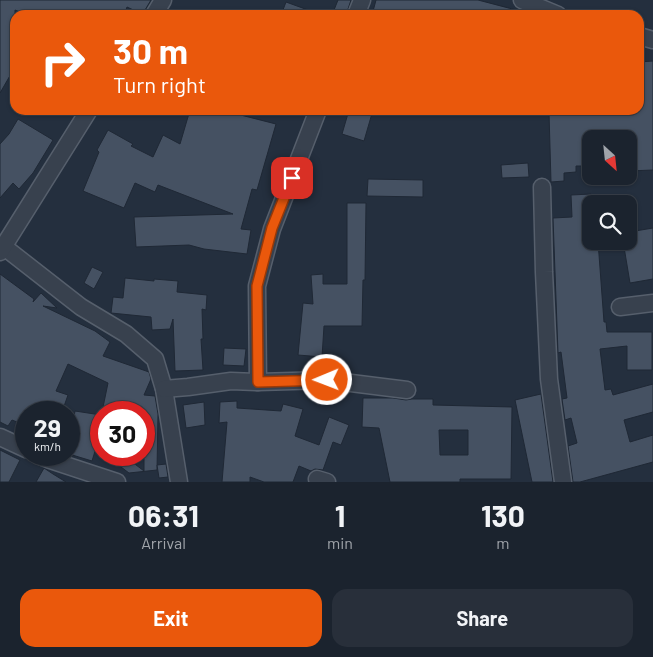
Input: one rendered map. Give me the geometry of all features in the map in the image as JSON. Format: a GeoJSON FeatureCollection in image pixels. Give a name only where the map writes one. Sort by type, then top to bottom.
{"type":"FeatureCollection","features":[{"type":"Feature","properties":{"kind":"street"},"geometry":{"type":"LineString","coordinates":[[522,0],[546,10]]}},
{"type":"Feature","properties":{"kind":"street"},"geometry":{"type":"LineString","coordinates":[[1,251],[86,115]]}},
{"type":"Feature","properties":{"kind":"street"},"geometry":{"type":"LineString","coordinates":[[258,382],[257,286],[272,228],[316,115]]}},
{"type":"Feature","properties":{"kind":"street"},"geometry":{"type":"LineString","coordinates":[[542,186],[549,379],[562,482]]}},
{"type":"Feature","properties":{"kind":"street"},"geometry":{"type":"LineString","coordinates":[[1,251],[8,250],[81,307],[126,334],[155,360],[164,389],[179,482]]}},
{"type":"Feature","properties":{"kind":"street"},"geometry":{"type":"LineString","coordinates":[[620,307],[653,303]]}},
{"type":"Feature","properties":{"kind":"street"},"geometry":{"type":"LineString","coordinates":[[164,389],[231,381],[327,380],[407,390]]}},
{"type":"Feature","properties":{"kind":"street"},"geometry":{"type":"LineString","coordinates":[[0,437],[15,444]]}},
{"type":"Feature","properties":{"kind":"street"},"geometry":{"type":"LineString","coordinates":[[68,466],[117,482]]}},
{"type":"Feature","properties":{"kind":"building"},"geometry":{"type":"Polygon","coordinates":[[[0,0],[151,0],[145,10],[133,10],[127,7],[126,10],[10,10],[10,76],[0,93],[0,0]]]}},
{"type":"Feature","properties":{"kind":"building"},"geometry":{"type":"Polygon","coordinates":[[[338,0],[351,0],[348,10],[334,10],[338,0]]]}},
{"type":"Feature","properties":{"kind":"building"},"geometry":{"type":"Polygon","coordinates":[[[376,0],[478,0],[516,10],[373,10],[376,0]]]}},
{"type":"Feature","properties":{"kind":"building"},"geometry":{"type":"Polygon","coordinates":[[[286,2],[308,10],[283,10],[286,2]]]}},
{"type":"Feature","properties":{"kind":"building"},"geometry":{"type":"Polygon","coordinates":[[[653,61],[653,170],[638,171],[638,130],[582,130],[582,166],[576,166],[576,172],[564,173],[564,181],[551,182],[549,115],[644,115],[644,62],[653,61]]]}},
{"type":"Feature","properties":{"kind":"building"},"geometry":{"type":"Polygon","coordinates":[[[189,115],[241,115],[276,124],[257,190],[252,189],[241,229],[251,230],[247,254],[204,249],[189,245],[136,247],[134,217],[233,214],[158,185],[155,192],[135,183],[124,208],[83,191],[99,152],[97,150],[108,130],[133,144],[131,146],[153,157],[163,135],[180,144],[189,115]]]}},
{"type":"Feature","properties":{"kind":"building"},"geometry":{"type":"Polygon","coordinates":[[[348,115],[372,115],[364,141],[342,134],[348,115]]]}},
{"type":"Feature","properties":{"kind":"building"},"geometry":{"type":"Polygon","coordinates":[[[18,119],[53,140],[33,173],[19,189],[13,183],[0,198],[0,144],[18,119]]]}},
{"type":"Feature","properties":{"kind":"building"},"geometry":{"type":"Polygon","coordinates":[[[528,163],[529,177],[502,178],[501,165],[528,163]]]}},
{"type":"Feature","properties":{"kind":"building"},"geometry":{"type":"Polygon","coordinates":[[[368,179],[423,180],[423,197],[367,196],[368,179]]]}},
{"type":"Feature","properties":{"kind":"building"},"geometry":{"type":"Polygon","coordinates":[[[591,194],[582,195],[582,250],[599,250],[604,322],[606,322],[607,332],[652,332],[652,370],[627,370],[627,346],[600,349],[605,390],[611,389],[613,395],[653,384],[653,412],[624,420],[630,442],[653,435],[653,462],[580,482],[573,482],[568,446],[577,443],[571,418],[565,420],[562,399],[567,398],[561,352],[558,353],[553,218],[572,217],[571,195],[591,194]]]}},
{"type":"Feature","properties":{"kind":"building"},"geometry":{"type":"Polygon","coordinates":[[[347,203],[366,203],[365,280],[363,280],[362,326],[324,326],[322,357],[298,355],[303,303],[313,304],[311,275],[323,274],[323,284],[347,284],[347,203]]]}},
{"type":"Feature","properties":{"kind":"building"},"geometry":{"type":"Polygon","coordinates":[[[653,228],[653,279],[630,283],[624,250],[637,250],[637,231],[653,228]]]}},
{"type":"Feature","properties":{"kind":"building"},"geometry":{"type":"Polygon","coordinates":[[[92,267],[103,272],[94,289],[84,283],[92,267]]]}},
{"type":"Feature","properties":{"kind":"building"},"geometry":{"type":"Polygon","coordinates":[[[0,274],[34,299],[33,302],[41,293],[57,308],[43,306],[95,331],[110,342],[103,356],[149,372],[151,379],[144,395],[155,396],[158,414],[157,470],[129,473],[120,466],[137,466],[144,471],[144,466],[155,466],[155,401],[104,401],[108,383],[68,364],[56,391],[68,395],[66,401],[15,401],[15,421],[12,420],[8,426],[0,422],[0,274]]]}},
{"type":"Feature","properties":{"kind":"building"},"geometry":{"type":"Polygon","coordinates":[[[125,278],[178,281],[177,292],[207,295],[206,310],[202,309],[203,370],[175,371],[173,319],[170,329],[152,330],[151,317],[111,313],[113,297],[123,298],[125,278]]]}},
{"type":"Feature","properties":{"kind":"building"},"geometry":{"type":"Polygon","coordinates":[[[224,348],[246,349],[244,366],[223,365],[224,348]]]}},
{"type":"Feature","properties":{"kind":"building"},"geometry":{"type":"Polygon","coordinates":[[[541,394],[553,482],[532,482],[515,400],[541,394]]]}},
{"type":"Feature","properties":{"kind":"building"},"geometry":{"type":"Polygon","coordinates":[[[363,398],[433,399],[433,405],[512,407],[511,479],[460,479],[460,482],[390,482],[379,428],[362,427],[363,398]],[[439,430],[440,455],[468,455],[468,430],[439,430]]]}},
{"type":"Feature","properties":{"kind":"building"},"geometry":{"type":"Polygon","coordinates":[[[237,401],[237,408],[281,411],[283,404],[303,409],[295,436],[319,445],[329,417],[349,425],[341,445],[333,442],[323,470],[315,469],[311,471],[299,466],[293,482],[264,482],[250,477],[250,482],[222,482],[227,422],[219,423],[220,402],[237,401]]]}},
{"type":"Feature","properties":{"kind":"building"},"geometry":{"type":"Polygon","coordinates":[[[204,402],[205,425],[186,428],[183,405],[204,402]]]}},
{"type":"Feature","properties":{"kind":"building"},"geometry":{"type":"Polygon","coordinates":[[[80,412],[90,413],[90,460],[80,457],[80,412]]]}},
{"type":"Feature","properties":{"kind":"building"},"geometry":{"type":"Polygon","coordinates":[[[0,450],[15,458],[15,466],[17,466],[9,482],[0,482],[0,450]]]}},
{"type":"Feature","properties":{"kind":"building"},"geometry":{"type":"Polygon","coordinates":[[[166,464],[168,477],[159,478],[157,465],[166,464]]]}},
{"type":"Feature","properties":{"kind":"building"},"geometry":{"type":"Polygon","coordinates":[[[44,468],[53,474],[66,482],[36,482],[44,468]]]}},
{"type":"Feature","properties":{"kind":"route"},"geometry":{"type":"LineString","coordinates":[[292,178],[272,228],[257,286],[258,382],[327,380]]}}]}
